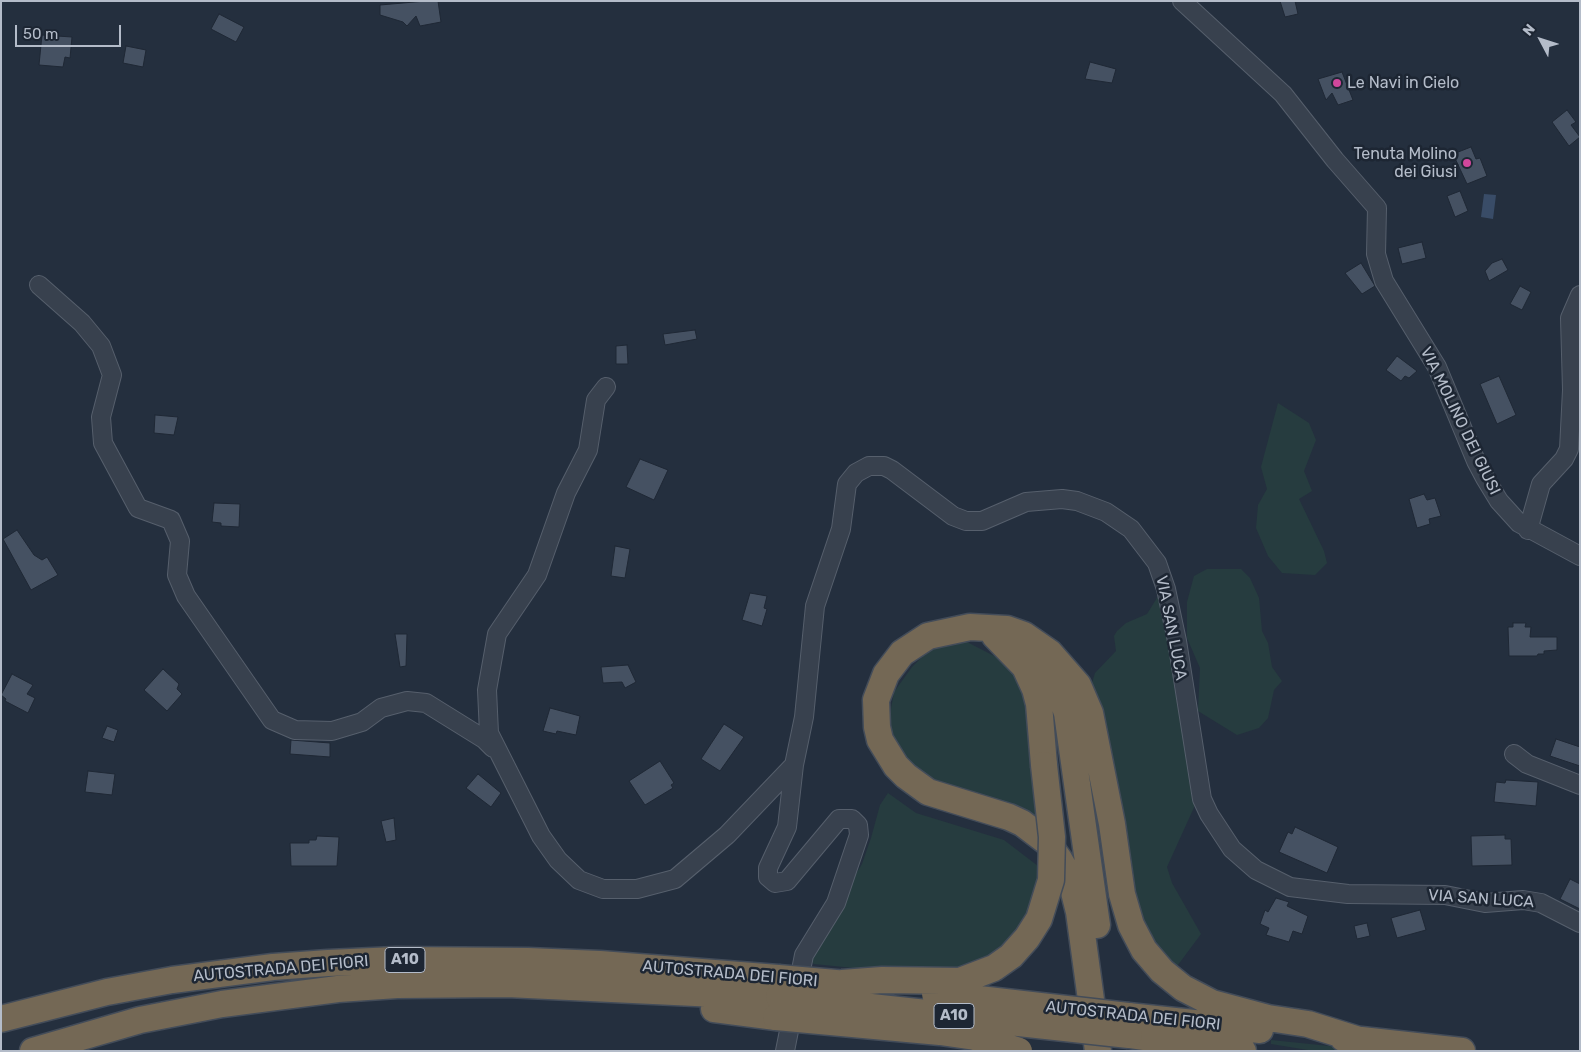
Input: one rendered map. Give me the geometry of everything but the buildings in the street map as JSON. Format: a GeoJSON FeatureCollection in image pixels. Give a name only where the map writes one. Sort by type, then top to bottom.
{"type":"FeatureCollection","features":[{"type":"Feature","properties":{"kind":"highway"},"geometry":{"type":"LineString","coordinates":[[970,627],[996,636],[1026,650],[1040,662],[1057,684],[1063,698],[1071,741],[1108,1008],[1125,1034]]}},
{"type":"Feature","properties":{"kind":"highway"},"geometry":{"type":"LineString","coordinates":[[1098,1051],[1079,912],[1071,880],[1059,859],[1047,842],[1022,823],[928,792],[896,766],[880,740],[875,714],[876,700],[886,674],[894,663],[914,644],[928,636],[970,627],[994,627],[1024,635],[1050,653],[1078,685],[1090,713],[1112,824],[1122,894],[1131,924],[1144,950],[1162,971],[1183,988],[1212,1003],[1268,1018],[1308,1024],[1360,1040]]}},
{"type":"Feature","properties":{"kind":"highway"},"geometry":{"type":"LineString","coordinates":[[842,983],[882,980],[960,981],[994,968],[1011,956],[1027,938],[1039,919],[1051,880],[1052,837],[1039,704],[1035,689],[1025,667],[996,636]]}},
{"type":"Feature","properties":{"kind":"highway","name":"AUTOSTRADA DEI FIORI"},"geometry":{"type":"LineString","coordinates":[[1,1020],[36,1009],[172,980],[273,967],[386,960],[463,960],[600,964],[778,997],[842,983],[1125,1034],[1243,1051]]}},
{"type":"Feature","properties":{"kind":"highway","name":"AUTOSTRADA DEI FIORI"},"geometry":{"type":"LineString","coordinates":[[44,1047],[140,1020],[231,1003],[338,989],[447,984],[596,987],[778,997],[1125,1034],[1360,1040],[1462,1051]]}},
{"type":"Feature","properties":{"kind":"highway"},"geometry":{"type":"LineString","coordinates":[[778,997],[975,1038],[1019,1051]]}},
{"type":"Feature","properties":{"kind":"street","name":"VIA MOLINO DEI GIUSI"},"geometry":{"type":"LineString","coordinates":[[1182,1],[1283,94],[1335,160],[1377,208],[1376,254],[1384,281],[1437,366],[1476,461],[1485,478],[1508,513],[1528,530],[1580,556]]}},
{"type":"Feature","properties":{"kind":"street"},"geometry":{"type":"LineString","coordinates":[[39,285],[82,323],[101,346],[112,375],[101,417],[103,442],[138,508],[171,520],[180,542],[177,574],[186,596],[272,720],[295,730],[332,731],[362,722],[381,708],[407,701],[426,703],[484,739],[502,758]]}},
{"type":"Feature","properties":{"kind":"street"},"geometry":{"type":"LineString","coordinates":[[1528,530],[1541,484],[1564,458],[1569,449],[1572,390],[1570,318],[1580,295]]}},
{"type":"Feature","properties":{"kind":"street"},"geometry":{"type":"LineString","coordinates":[[606,387],[596,400],[588,450],[566,493],[536,576],[497,634],[486,690],[489,733],[541,836],[558,860],[579,880],[603,889],[637,889],[675,880],[727,835],[794,766]]}},
{"type":"Feature","properties":{"kind":"street","name":"VIA SAN LUCA"},"geometry":{"type":"LineString","coordinates":[[785,1051],[804,955],[836,903],[860,830],[852,819],[848,817],[839,819],[787,881],[779,884],[771,880],[768,868],[784,836],[794,766],[804,717],[815,606],[841,529],[845,491],[856,473],[869,466],[884,466],[953,516],[966,521],[982,521],[1026,502],[1047,499],[1077,501],[1106,512],[1119,520],[1141,540],[1157,563],[1166,589],[1177,641],[1202,799],[1209,814],[1232,849],[1256,870],[1290,887],[1348,894],[1445,895],[1485,903],[1523,900],[1541,903],[1580,923]]}},
{"type":"Feature","properties":{"kind":"street"},"geometry":{"type":"LineString","coordinates":[[1514,754],[1527,764],[1580,785]]}},
{"type":"Feature","properties":{"kind":"green space"},"geometry":{"type":"Polygon","coordinates":[[[1278,403],[1309,423],[1316,440],[1304,471],[1312,491],[1299,499],[1324,551],[1327,563],[1315,575],[1282,573],[1268,556],[1256,528],[1258,505],[1267,489],[1261,467],[1278,403]]]}},
{"type":"Feature","properties":{"kind":"green space"},"geometry":{"type":"Polygon","coordinates":[[[1207,569],[1241,569],[1250,578],[1259,598],[1262,631],[1268,643],[1272,667],[1282,681],[1274,690],[1268,718],[1259,728],[1237,735],[1198,711],[1200,668],[1187,638],[1187,602],[1194,576],[1207,569]]]}},
{"type":"Feature","properties":{"kind":"green space"},"geometry":{"type":"Polygon","coordinates":[[[1160,593],[1172,650],[1174,685],[1196,803],[1167,867],[1172,883],[1201,934],[1175,969],[1167,965],[1141,919],[1092,683],[1095,673],[1116,651],[1114,636],[1117,631],[1126,623],[1147,614],[1160,593]]]}},
{"type":"Feature","properties":{"kind":"green space"},"geometry":{"type":"Polygon","coordinates":[[[952,642],[967,642],[1004,661],[1018,677],[1027,692],[1036,771],[1036,821],[929,781],[894,749],[888,725],[894,692],[912,667],[923,656],[936,647],[952,642]]]}},
{"type":"Feature","properties":{"kind":"green space"},"geometry":{"type":"Polygon","coordinates":[[[888,793],[916,813],[1004,840],[1038,866],[1037,882],[1030,914],[1012,941],[985,959],[955,973],[874,970],[814,964],[810,961],[816,948],[844,908],[854,877],[862,864],[880,805],[888,793]]]}},
{"type":"Feature","properties":{"kind":"green space"},"geometry":{"type":"Polygon","coordinates":[[[1271,1040],[1378,1051],[1314,1051],[1271,1044],[1271,1040]]]}},
{"type":"Feature","properties":{"kind":"water"},"geometry":{"type":"Polygon","coordinates":[[[1484,194],[1496,195],[1493,219],[1481,217],[1484,194]]]}},
{"type":"Feature","properties":{"kind":"place","name":"Le Navi in Cielo"},"geometry":{"type":"Point","coordinates":[1337,83]}},
{"type":"Feature","properties":{"kind":"place","name":"Tenuta Molino dei Giusi"},"geometry":{"type":"Point","coordinates":[1467,163]}}]}
